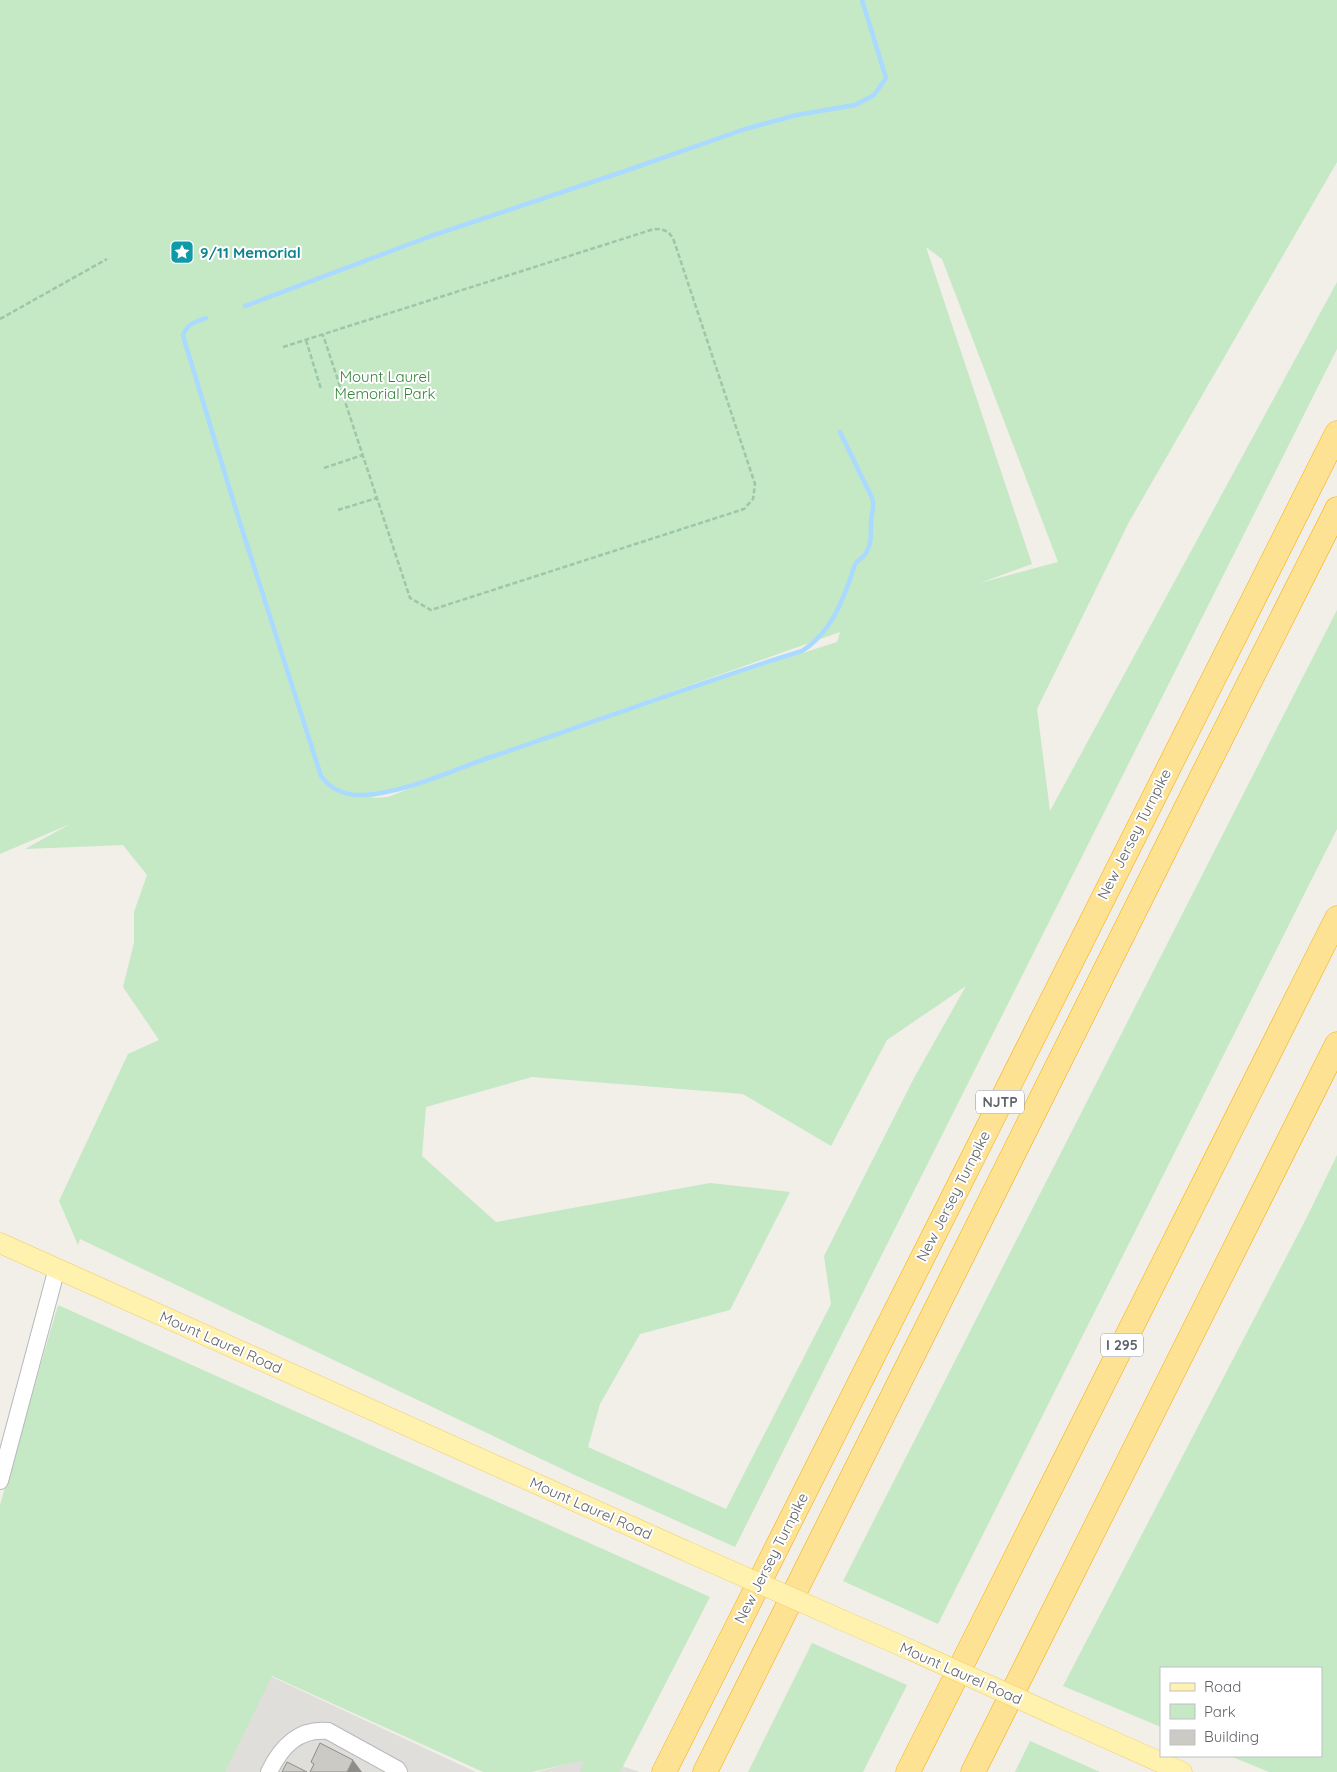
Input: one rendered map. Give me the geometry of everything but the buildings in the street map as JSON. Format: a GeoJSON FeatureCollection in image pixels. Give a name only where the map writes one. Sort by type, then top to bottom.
{"type":"FeatureCollection","features":[{"type":"Feature","properties":{"kind":"highway","name":"New Jersey Turnpike"},"geometry":{"type":"LineString","coordinates":[[664,1772],[1337,433]]}},
{"type":"Feature","properties":{"kind":"highway","name":"NJTP"},"geometry":{"type":"LineString","coordinates":[[705,1772],[1188,803],[1337,509]]}},
{"type":"Feature","properties":{"kind":"highway","name":"I 295"},"geometry":{"type":"LineString","coordinates":[[908,1772],[1337,918]]}},
{"type":"Feature","properties":{"kind":"highway"},"geometry":{"type":"LineString","coordinates":[[973,1772],[1337,1044]]}},
{"type":"Feature","properties":{"kind":"main road","name":"Mount Laurel Road"},"geometry":{"type":"LineString","coordinates":[[0,1243],[1182,1772]]}},
{"type":"Feature","properties":{"kind":"lane"},"geometry":{"type":"LineString","coordinates":[[0,1481],[56,1268]]}},
{"type":"Feature","properties":{"kind":"lane"},"geometry":{"type":"LineString","coordinates":[[269,1772],[278,1753],[289,1743],[305,1734],[320,1730],[328,1731],[397,1768],[399,1772]]}},
{"type":"Feature","properties":{"kind":"path"},"geometry":{"type":"LineString","coordinates":[[283,348],[306,340],[654,229],[664,230],[669,233],[674,241],[755,491],[751,504],[744,509],[431,610],[410,598],[323,335]]}},
{"type":"Feature","properties":{"kind":"path"},"geometry":{"type":"LineString","coordinates":[[0,320],[107,259]]}},
{"type":"Feature","properties":{"kind":"path"},"geometry":{"type":"LineString","coordinates":[[306,340],[322,390]]}},
{"type":"Feature","properties":{"kind":"path"},"geometry":{"type":"LineString","coordinates":[[324,468],[363,455]]}},
{"type":"Feature","properties":{"kind":"path"},"geometry":{"type":"LineString","coordinates":[[338,510],[377,498]]}},
{"type":"Feature","properties":{"kind":"shaded area"},"geometry":{"type":"Polygon","coordinates":[[[270,1676],[476,1772],[224,1772],[270,1676]]]}},
{"type":"Feature","properties":{"kind":"shaded area"},"geometry":{"type":"Polygon","coordinates":[[[593,1757],[640,1772],[537,1772],[593,1757]]]}},
{"type":"Feature","properties":{"kind":"green space","name":"Mount Laurel Memorial Park"},"geometry":{"type":"Polygon","coordinates":[[[0,0],[1337,0],[1337,162],[1129,522],[1037,709],[1050,811],[1337,282],[1337,349],[735,1547],[579,1477],[80,1239],[78,1245],[59,1201],[128,1054],[159,1040],[123,987],[134,943],[134,912],[147,875],[123,845],[25,849],[70,824],[0,854],[0,0]],[[926,247],[1032,564],[980,583],[1058,562],[942,259],[926,247]],[[840,632],[572,727],[837,642],[840,632]],[[519,746],[371,798],[388,797],[519,746]],[[966,986],[887,1040],[831,1146],[743,1094],[532,1077],[426,1107],[422,1156],[496,1222],[710,1183],[790,1192],[730,1310],[640,1334],[600,1404],[588,1447],[726,1509],[831,1304],[824,1256],[914,1078],[966,986]]]}},
{"type":"Feature","properties":{"kind":"green space"},"geometry":{"type":"Polygon","coordinates":[[[1337,610],[1337,829],[938,1624],[843,1581],[1337,610]]]}},
{"type":"Feature","properties":{"kind":"green space"},"geometry":{"type":"Polygon","coordinates":[[[1337,1155],[1337,1772],[1269,1772],[1232,1757],[1322,1757],[1322,1667],[1160,1667],[1160,1727],[1063,1686],[1307,1217],[1337,1155]]]}},
{"type":"Feature","properties":{"kind":"green space"},"geometry":{"type":"Polygon","coordinates":[[[58,1305],[710,1597],[620,1772],[580,1772],[585,1760],[532,1772],[483,1772],[272,1676],[225,1772],[0,1772],[0,1505],[58,1305]]]}},
{"type":"Feature","properties":{"kind":"green space"},"geometry":{"type":"Polygon","coordinates":[[[812,1643],[907,1685],[863,1772],[748,1772],[812,1643]]]}},
{"type":"Feature","properties":{"kind":"green space"},"geometry":{"type":"Polygon","coordinates":[[[1030,1741],[1100,1772],[1015,1772],[1030,1741]]]}},
{"type":"Feature","properties":{"kind":"waterway"},"geometry":{"type":"LineString","coordinates":[[245,306],[431,236],[745,129],[797,115],[855,105],[874,95],[886,78],[862,0]]}},
{"type":"Feature","properties":{"kind":"waterway"},"geometry":{"type":"LineString","coordinates":[[206,318],[189,326],[183,336],[240,523],[321,776],[340,791],[352,794],[364,795],[397,790],[430,780],[686,689],[802,651],[812,644],[829,625],[841,603],[855,565],[866,553],[871,538],[873,500],[840,432]]}},
{"type":"Feature","properties":{"kind":"place","name":"9/11 Memorial"},"geometry":{"type":"Point","coordinates":[182,252]}}]}
